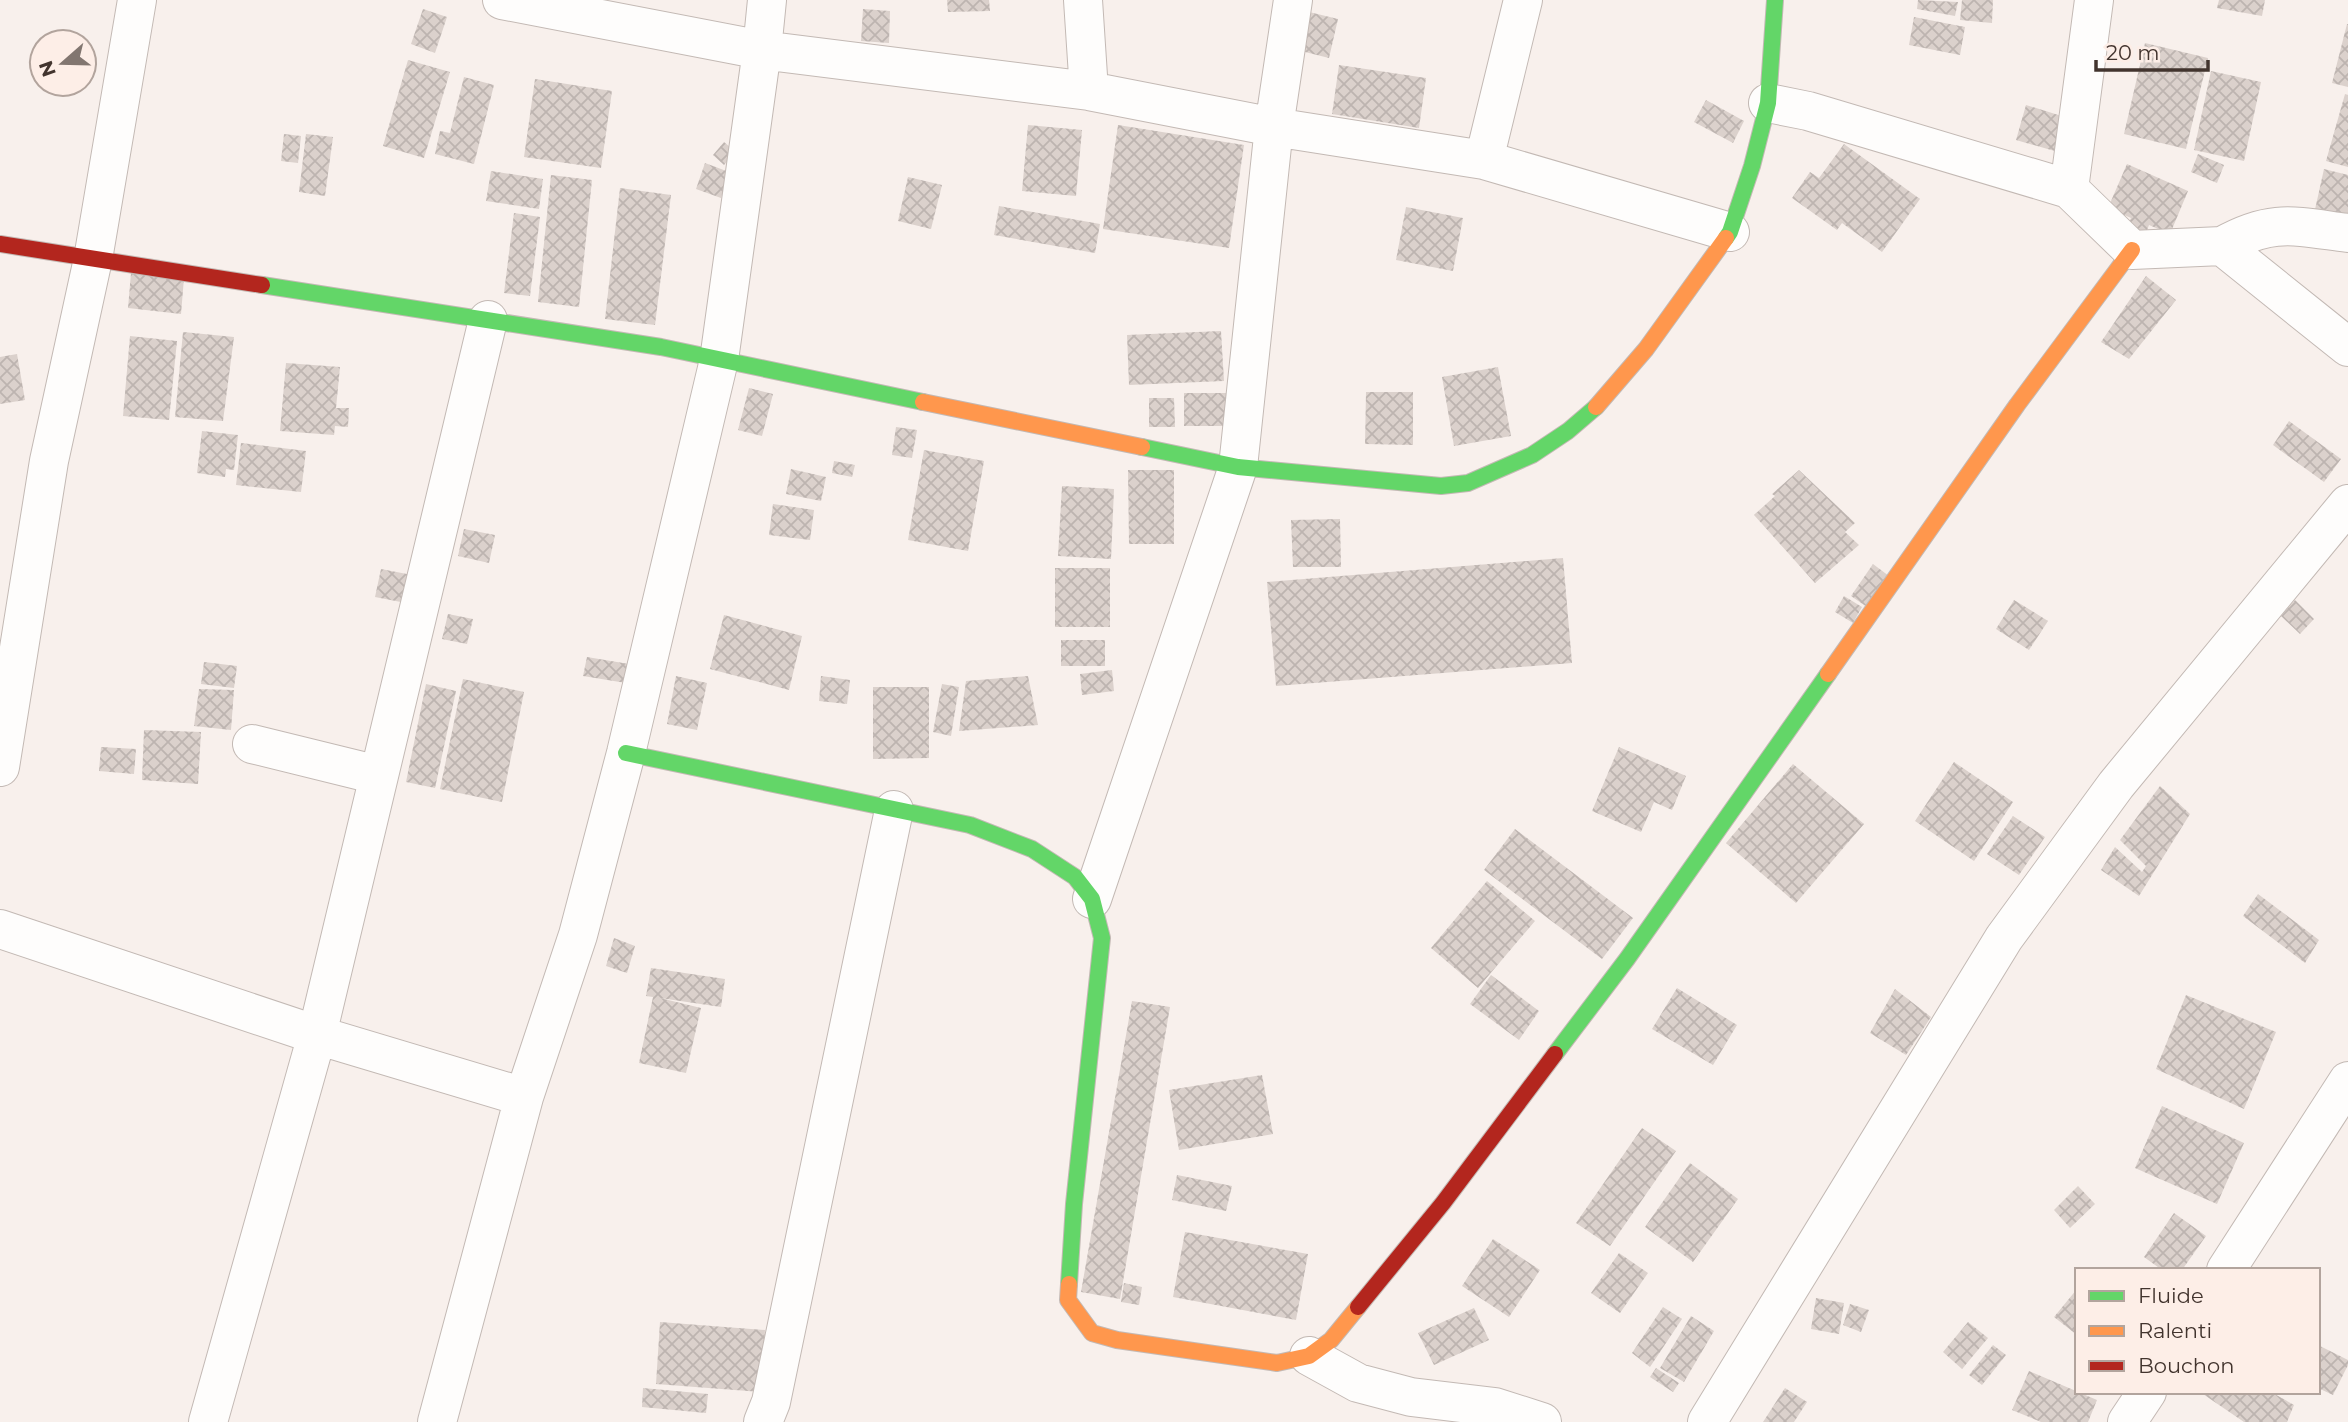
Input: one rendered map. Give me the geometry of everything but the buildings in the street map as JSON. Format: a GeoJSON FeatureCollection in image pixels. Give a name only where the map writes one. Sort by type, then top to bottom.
{"type":"FeatureCollection","features":[{"type":"Feature","properties":{"kind":"street"},"geometry":{"type":"LineString","coordinates":[[0,767],[49,461],[93,259],[137,0]]}},
{"type":"Feature","properties":{"kind":"street"},"geometry":{"type":"LineString","coordinates":[[502,0],[762,50],[1089,91],[1275,127],[1484,160],[1730,232]]}},
{"type":"Feature","properties":{"kind":"street"},"geometry":{"type":"LineString","coordinates":[[437,1422],[524,1097],[578,935],[626,753],[719,360],[767,0]]}},
{"type":"Feature","properties":{"kind":"street"},"geometry":{"type":"LineString","coordinates":[[1083,0],[1089,91]]}},
{"type":"Feature","properties":{"kind":"street"},"geometry":{"type":"LineString","coordinates":[[1092,899],[1238,467],[1275,127],[1293,0]]}},
{"type":"Feature","properties":{"kind":"street"},"geometry":{"type":"LineString","coordinates":[[1484,160],[1523,0]]}},
{"type":"Feature","properties":{"kind":"street"},"geometry":{"type":"LineString","coordinates":[[0,244],[661,346],[1238,467],[1441,486],[1468,483],[1532,455],[1568,431],[1595,408],[1646,349],[1730,232],[1752,166],[1768,103],[1774,0]]}},
{"type":"Feature","properties":{"kind":"street"},"geometry":{"type":"LineString","coordinates":[[2069,189],[2094,0]]}},
{"type":"Feature","properties":{"kind":"street"},"geometry":{"type":"LineString","coordinates":[[1768,103],[1808,111],[2069,189],[2132,250],[2222,246],[2247,232],[2267,227],[2297,226],[2348,233]]}},
{"type":"Feature","properties":{"kind":"street"},"geometry":{"type":"LineString","coordinates":[[2222,246],[2348,347]]}},
{"type":"Feature","properties":{"kind":"street"},"geometry":{"type":"LineString","coordinates":[[626,753],[970,825],[1032,849],[1075,877],[1092,899],[1102,938],[1074,1204],[1068,1300],[1092,1332],[1117,1339],[1277,1363],[1309,1356],[1331,1340],[1443,1203],[1628,959],[2017,405],[2132,250]]}},
{"type":"Feature","properties":{"kind":"street"},"geometry":{"type":"LineString","coordinates":[[208,1422],[317,1035],[488,320]]}},
{"type":"Feature","properties":{"kind":"street"},"geometry":{"type":"LineString","coordinates":[[1707,1422],[2004,938],[2116,785],[2348,504]]}},
{"type":"Feature","properties":{"kind":"street"},"geometry":{"type":"LineString","coordinates":[[252,744],[378,775]]}},
{"type":"Feature","properties":{"kind":"street"},"geometry":{"type":"LineString","coordinates":[[763,1422],[771,1402],[894,810]]}},
{"type":"Feature","properties":{"kind":"street"},"geometry":{"type":"LineString","coordinates":[[0,929],[317,1035],[524,1097]]}},
{"type":"Feature","properties":{"kind":"street"},"geometry":{"type":"LineString","coordinates":[[2227,1268],[2348,1081]]}},
{"type":"Feature","properties":{"kind":"street"},"geometry":{"type":"LineString","coordinates":[[1309,1356],[1358,1383],[1410,1397],[1494,1408],[1542,1422]]}},
{"type":"Feature","properties":{"kind":"street"},"geometry":{"type":"LineString","coordinates":[[2127,1422],[2146,1394]]}},
{"type":"Feature","properties":{"kind":"traffic: fast"},"geometry":{"type":"LineString","coordinates":[[1726,238],[1752,166],[1768,103],[1775,0]]}},
{"type":"Feature","properties":{"kind":"traffic: fast"},"geometry":{"type":"LineString","coordinates":[[262,285],[661,347],[923,402]]}},
{"type":"Feature","properties":{"kind":"traffic: fast"},"geometry":{"type":"LineString","coordinates":[[1142,447],[1238,467],[1441,486],[1468,483],[1532,455],[1568,431],[1596,407]]}},
{"type":"Feature","properties":{"kind":"traffic: fast"},"geometry":{"type":"LineString","coordinates":[[1555,1054],[1627,959],[1828,674]]}},
{"type":"Feature","properties":{"kind":"traffic: fast"},"geometry":{"type":"LineString","coordinates":[[626,753],[970,825],[1032,849],[1075,877],[1092,899],[1102,938],[1074,1204],[1069,1284]]}},
{"type":"Feature","properties":{"kind":"traffic: slow"},"geometry":{"type":"LineString","coordinates":[[1596,407],[1646,349],[1726,238]]}},
{"type":"Feature","properties":{"kind":"traffic: slow"},"geometry":{"type":"LineString","coordinates":[[1828,674],[2017,405],[2132,250]]}},
{"type":"Feature","properties":{"kind":"traffic: slow"},"geometry":{"type":"LineString","coordinates":[[923,402],[1142,447]]}},
{"type":"Feature","properties":{"kind":"traffic: slow"},"geometry":{"type":"LineString","coordinates":[[1069,1284],[1068,1300],[1092,1333],[1117,1340],[1277,1363],[1309,1356],[1331,1340],[1358,1307]]}},
{"type":"Feature","properties":{"kind":"traffic: jam"},"geometry":{"type":"LineString","coordinates":[[0,244],[262,285]]}},
{"type":"Feature","properties":{"kind":"traffic: jam"},"geometry":{"type":"LineString","coordinates":[[1358,1307],[1443,1203],[1555,1054]]}}]}
